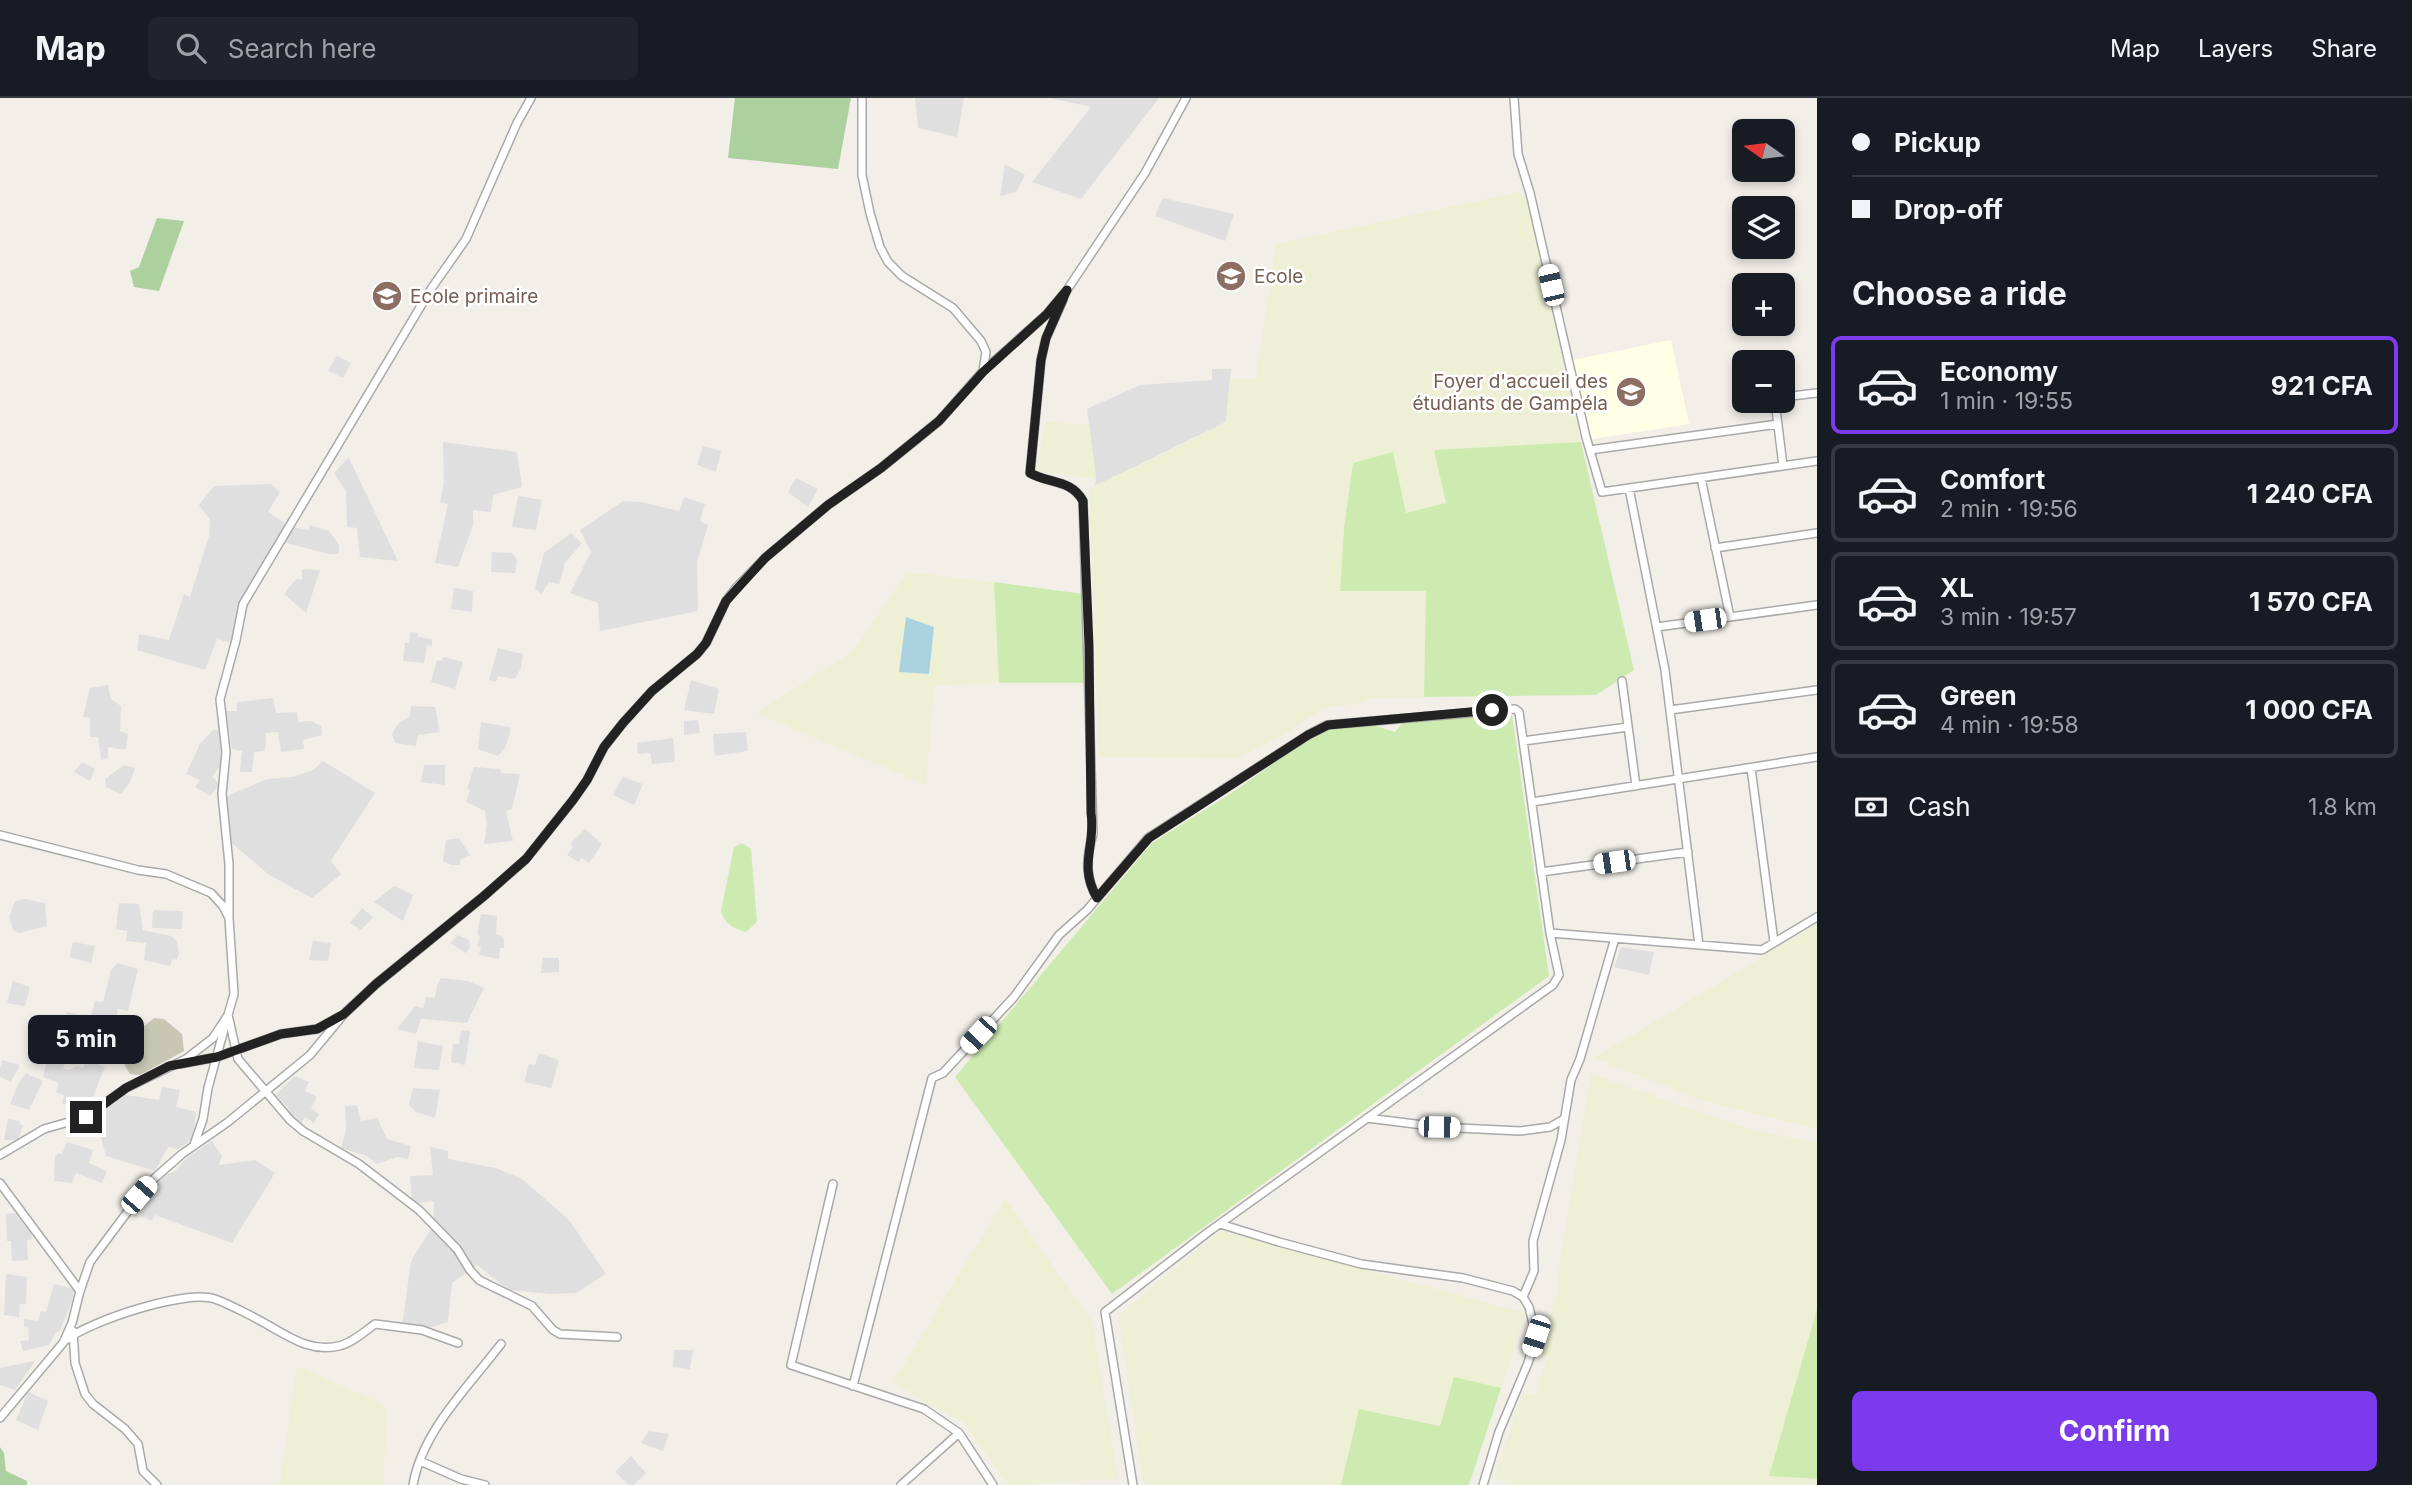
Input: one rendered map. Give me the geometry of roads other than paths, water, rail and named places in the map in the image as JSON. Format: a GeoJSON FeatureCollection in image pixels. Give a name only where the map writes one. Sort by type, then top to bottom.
{"type":"FeatureCollection","features":[{"type":"Feature","properties":{"kind":"street"},"geometry":{"type":"LineString","coordinates":[[193,1147],[203,1119],[208,1088],[234,994],[229,864],[222,794],[226,751],[220,699],[243,604],[431,289],[466,239],[531,98]]}},
{"type":"Feature","properties":{"kind":"street"},"geometry":{"type":"LineString","coordinates":[[862,98],[862,175],[880,247],[888,262],[902,276],[953,308],[981,341],[986,352],[983,372]]}},
{"type":"Feature","properties":{"kind":"street"},"geometry":{"type":"LineString","coordinates":[[63,1343],[72,1323],[90,1262],[139,1195],[165,1169],[310,1055],[344,1014],[376,984],[526,859],[573,800],[604,747],[623,723],[652,691],[697,654],[706,643],[726,601],[765,558],[828,505],[881,468],[939,421],[983,372],[1047,314],[1067,290],[1145,173],[1186,98]]}},
{"type":"Feature","properties":{"kind":"street"},"geometry":{"type":"LineString","coordinates":[[1514,98],[1518,153],[1602,492],[1817,461]]}},
{"type":"Feature","properties":{"kind":"street"},"geometry":{"type":"LineString","coordinates":[[1067,290],[1046,338],[1041,360],[1030,473],[1067,485],[1075,490],[1083,501],[1093,828],[1087,863],[1090,887],[1097,898]]}},
{"type":"Feature","properties":{"kind":"street"},"geometry":{"type":"LineString","coordinates":[[1795,396],[1817,393]]}},
{"type":"Feature","properties":{"kind":"street"},"geometry":{"type":"LineString","coordinates":[[1777,413],[1783,466]]}},
{"type":"Feature","properties":{"kind":"street"},"geometry":{"type":"LineString","coordinates":[[1590,450],[1778,424]]}},
{"type":"Feature","properties":{"kind":"street"},"geometry":{"type":"LineString","coordinates":[[1701,478],[1730,617]]}},
{"type":"Feature","properties":{"kind":"street"},"geometry":{"type":"LineString","coordinates":[[1629,488],[1657,627],[1670,710],[1699,945]]}},
{"type":"Feature","properties":{"kind":"street"},"geometry":{"type":"LineString","coordinates":[[1715,548],[1817,533]]}},
{"type":"Feature","properties":{"kind":"street"},"geometry":{"type":"LineString","coordinates":[[1657,627],[1817,605]]}},
{"type":"Feature","properties":{"kind":"street"},"geometry":{"type":"LineString","coordinates":[[1622,681],[1636,786]]}},
{"type":"Feature","properties":{"kind":"street"},"geometry":{"type":"LineString","coordinates":[[1670,710],[1817,690]]}},
{"type":"Feature","properties":{"kind":"street"},"geometry":{"type":"LineString","coordinates":[[853,1386],[932,1079],[943,1073],[1014,997],[1059,935],[1087,910],[1149,838],[1308,735],[1328,725],[1515,709],[1519,712],[1550,933],[1559,975],[1553,985],[1220,1224],[1105,1312],[1133,1485]]}},
{"type":"Feature","properties":{"kind":"street"},"geometry":{"type":"LineString","coordinates":[[1523,741],[1628,727]]}},
{"type":"Feature","properties":{"kind":"street"},"geometry":{"type":"LineString","coordinates":[[1532,802],[1817,757]]}},
{"type":"Feature","properties":{"kind":"street"},"geometry":{"type":"LineString","coordinates":[[1751,768],[1774,943]]}},
{"type":"Feature","properties":{"kind":"street"},"geometry":{"type":"LineString","coordinates":[[0,835],[138,870],[166,874],[211,893],[223,906],[229,918]]}},
{"type":"Feature","properties":{"kind":"street"},"geometry":{"type":"LineString","coordinates":[[1541,872],[1688,852]]}},
{"type":"Feature","properties":{"kind":"street"},"geometry":{"type":"LineString","coordinates":[[1550,933],[1762,950],[1817,916]]}},
{"type":"Feature","properties":{"kind":"street"},"geometry":{"type":"LineString","coordinates":[[1523,1297],[1534,1271],[1533,1241],[1561,1140],[1571,1080],[1580,1059],[1615,939]]}},
{"type":"Feature","properties":{"kind":"street"},"geometry":{"type":"LineString","coordinates":[[169,1066],[217,1057],[281,1034],[317,1029],[344,1014]]}},
{"type":"Feature","properties":{"kind":"street"},"geometry":{"type":"LineString","coordinates":[[228,1015],[238,1059],[290,1120],[303,1131],[359,1164],[419,1210],[457,1249],[479,1280],[532,1306],[553,1330],[560,1334],[617,1337]]}},
{"type":"Feature","properties":{"kind":"street"},"geometry":{"type":"LineString","coordinates":[[0,1155],[44,1129],[86,1117],[126,1088],[186,1059],[213,1038],[228,1015]]}},
{"type":"Feature","properties":{"kind":"street"},"geometry":{"type":"LineString","coordinates":[[1367,1118],[1439,1127],[1520,1130],[1550,1127],[1564,1119]]}},
{"type":"Feature","properties":{"kind":"street"},"geometry":{"type":"LineString","coordinates":[[0,1183],[80,1291]]}},
{"type":"Feature","properties":{"kind":"street"},"geometry":{"type":"LineString","coordinates":[[833,1184],[791,1365],[924,1409],[959,1433],[993,1485]]}},
{"type":"Feature","properties":{"kind":"street"},"geometry":{"type":"LineString","coordinates":[[1220,1224],[1361,1264],[1463,1278],[1513,1290],[1523,1297],[1529,1307],[1536,1336],[1528,1363],[1499,1432],[1485,1484]]}},
{"type":"Feature","properties":{"kind":"street"},"geometry":{"type":"LineString","coordinates":[[0,1418],[63,1343],[73,1335],[116,1317],[175,1299],[196,1296],[218,1300],[292,1340],[319,1348],[340,1346],[375,1324],[422,1330],[458,1343]]}},
{"type":"Feature","properties":{"kind":"street"},"geometry":{"type":"LineString","coordinates":[[72,1323],[75,1363],[85,1394],[138,1444],[143,1471],[157,1485]]}},
{"type":"Feature","properties":{"kind":"street"},"geometry":{"type":"LineString","coordinates":[[413,1485],[420,1461],[435,1429],[501,1344]]}},
{"type":"Feature","properties":{"kind":"street"},"geometry":{"type":"LineString","coordinates":[[901,1485],[959,1433]]}},
{"type":"Feature","properties":{"kind":"street"},"geometry":{"type":"LineString","coordinates":[[420,1461],[461,1479],[485,1485]]}},
{"type":"Feature","properties":{"kind":"water"},"geometry":{"type":"Polygon","coordinates":[[[906,617],[934,627],[929,674],[899,672],[906,617]]]}},
{"type":"Feature","properties":{"kind":"place","name":"Ecole"},"geometry":{"type":"Point","coordinates":[1231,276]}},
{"type":"Feature","properties":{"kind":"place","name":"Ecole primaire"},"geometry":{"type":"Point","coordinates":[387,296]}},
{"type":"Feature","properties":{"kind":"place","name":"Foyer d'accueil des étudiants de Gampéla"},"geometry":{"type":"Point","coordinates":[1631,392]}}]}
